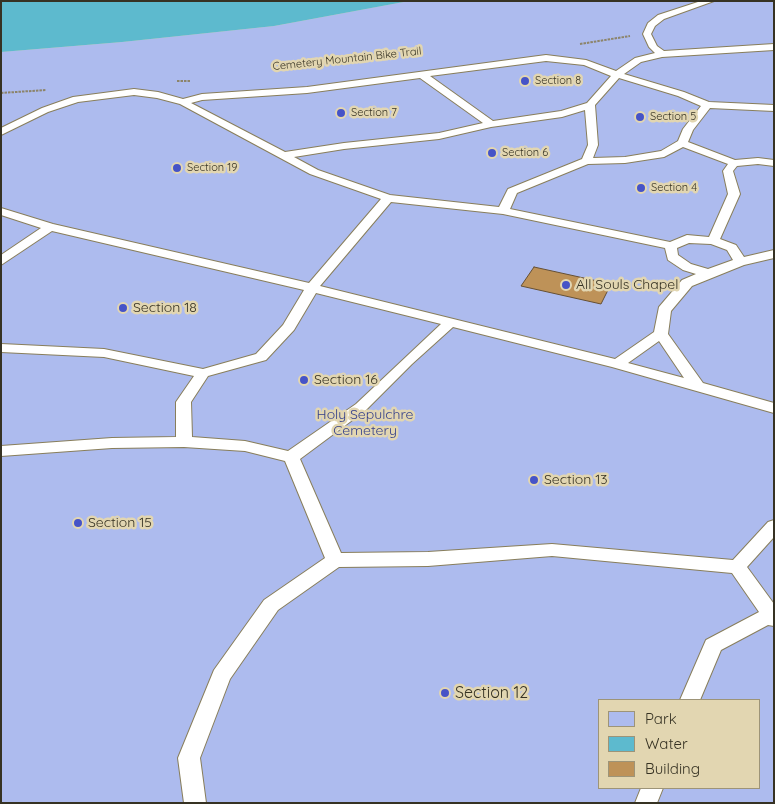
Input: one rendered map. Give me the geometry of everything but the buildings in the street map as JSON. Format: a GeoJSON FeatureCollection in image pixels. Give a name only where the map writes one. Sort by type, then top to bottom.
{"type":"FeatureCollection","features":[{"type":"Feature","properties":{"kind":"lane"},"geometry":{"type":"LineString","coordinates":[[662,54],[652,47],[647,34],[651,25],[661,17],[710,1]]}},
{"type":"Feature","properties":{"kind":"lane"},"geometry":{"type":"LineString","coordinates":[[282,156],[344,146],[439,136],[491,124],[562,114],[590,105],[617,75],[638,60],[662,54],[751,50],[774,47]]}},
{"type":"Feature","properties":{"kind":"lane"},"geometry":{"type":"LineString","coordinates":[[751,50],[774,55]]}},
{"type":"Feature","properties":{"kind":"lane"},"geometry":{"type":"LineString","coordinates":[[183,102],[202,98],[307,90],[546,58],[586,63],[617,75],[681,94],[707,105],[774,108]]}},
{"type":"Feature","properties":{"kind":"lane"},"geometry":{"type":"LineString","coordinates":[[421,74],[491,124]]}},
{"type":"Feature","properties":{"kind":"lane"},"geometry":{"type":"LineString","coordinates":[[1,132],[45,110],[76,99],[134,92],[158,95],[183,102],[314,172],[388,198],[503,211],[671,246],[687,239],[713,241],[732,248],[740,262]]}},
{"type":"Feature","properties":{"kind":"lane"},"geometry":{"type":"LineString","coordinates":[[586,161],[593,145],[590,105]]}},
{"type":"Feature","properties":{"kind":"lane"},"geometry":{"type":"LineString","coordinates":[[503,211],[512,191],[586,161],[625,160],[664,154],[682,143],[688,129],[707,105]]}},
{"type":"Feature","properties":{"kind":"lane"},"geometry":{"type":"LineString","coordinates":[[682,143],[734,163],[758,161],[774,163]]}},
{"type":"Feature","properties":{"kind":"lane"},"geometry":{"type":"LineString","coordinates":[[713,241],[734,194],[728,171],[734,163]]}},
{"type":"Feature","properties":{"kind":"lane"},"geometry":{"type":"LineString","coordinates":[[1,348],[104,353],[203,373],[261,357],[289,327],[312,288],[388,198]]}},
{"type":"Feature","properties":{"kind":"lane"},"geometry":{"type":"LineString","coordinates":[[1,211],[50,227],[312,288],[617,364],[774,408]]}},
{"type":"Feature","properties":{"kind":"lane"},"geometry":{"type":"LineString","coordinates":[[1,261],[50,227]]}},
{"type":"Feature","properties":{"kind":"lane"},"geometry":{"type":"LineString","coordinates":[[671,246],[672,256],[687,267],[708,273]]}},
{"type":"Feature","properties":{"kind":"lane"},"geometry":{"type":"LineString","coordinates":[[697,386],[661,334],[664,310],[688,283],[708,273],[740,262],[774,254]]}},
{"type":"Feature","properties":{"kind":"lane"},"geometry":{"type":"LineString","coordinates":[[1,451],[112,443],[184,442],[245,446],[291,457],[361,407],[407,361],[450,323]]}},
{"type":"Feature","properties":{"kind":"lane"},"geometry":{"type":"LineString","coordinates":[[617,364],[661,334]]}},
{"type":"Feature","properties":{"kind":"lane"},"geometry":{"type":"LineString","coordinates":[[184,442],[183,402],[203,373]]}},
{"type":"Feature","properties":{"kind":"lane"},"geometry":{"type":"LineString","coordinates":[[291,457],[335,560]]}},
{"type":"Feature","properties":{"kind":"lane"},"geometry":{"type":"LineString","coordinates":[[737,567],[774,526]]}},
{"type":"Feature","properties":{"kind":"lane"},"geometry":{"type":"LineString","coordinates":[[195,803],[189,758],[221,676],[271,604],[335,560],[428,559],[552,550],[737,567],[772,617],[713,645],[690,699]]}},
{"type":"Feature","properties":{"kind":"lane"},"geometry":{"type":"LineString","coordinates":[[646,803],[652,789]]}},
{"type":"Feature","properties":{"kind":"path"},"geometry":{"type":"LineString","coordinates":[[578,44],[628,37],[636,32]]}},
{"type":"Feature","properties":{"kind":"path"},"geometry":{"type":"LineString","coordinates":[[177,82],[196,80]]}},
{"type":"Feature","properties":{"kind":"path"},"geometry":{"type":"LineString","coordinates":[[1,93],[50,90]]}},
{"type":"Feature","properties":{"kind":"green space","name":"Holy Sepulchre Cemetery"},"geometry":{"type":"Polygon","coordinates":[[[409,1],[774,1],[774,803],[1,803],[1,52],[122,42],[274,26],[409,1]]]}},
{"type":"Feature","properties":{"kind":"water"},"geometry":{"type":"Polygon","coordinates":[[[1,1],[409,1],[274,26],[122,42],[1,52],[1,1]]]}},
{"type":"Feature","properties":{"kind":"place","name":"Section 8"},"geometry":{"type":"Point","coordinates":[525,81]}},
{"type":"Feature","properties":{"kind":"place","name":"Section 7"},"geometry":{"type":"Point","coordinates":[341,113]}},
{"type":"Feature","properties":{"kind":"place","name":"Section 5"},"geometry":{"type":"Point","coordinates":[640,117]}},
{"type":"Feature","properties":{"kind":"place","name":"Section 6"},"geometry":{"type":"Point","coordinates":[492,153]}},
{"type":"Feature","properties":{"kind":"place","name":"Section 19"},"geometry":{"type":"Point","coordinates":[177,168]}},
{"type":"Feature","properties":{"kind":"place","name":"Section 4"},"geometry":{"type":"Point","coordinates":[641,188]}},
{"type":"Feature","properties":{"kind":"place","name":"All Souls Chapel"},"geometry":{"type":"Point","coordinates":[566,285]}},
{"type":"Feature","properties":{"kind":"place","name":"Section 18"},"geometry":{"type":"Point","coordinates":[123,308]}},
{"type":"Feature","properties":{"kind":"place","name":"Section 16"},"geometry":{"type":"Point","coordinates":[304,380]}},
{"type":"Feature","properties":{"kind":"place","name":"Section 13"},"geometry":{"type":"Point","coordinates":[534,480]}},
{"type":"Feature","properties":{"kind":"place","name":"Section 15"},"geometry":{"type":"Point","coordinates":[78,523]}},
{"type":"Feature","properties":{"kind":"place","name":"Section 12"},"geometry":{"type":"Point","coordinates":[445,693]}}]}
